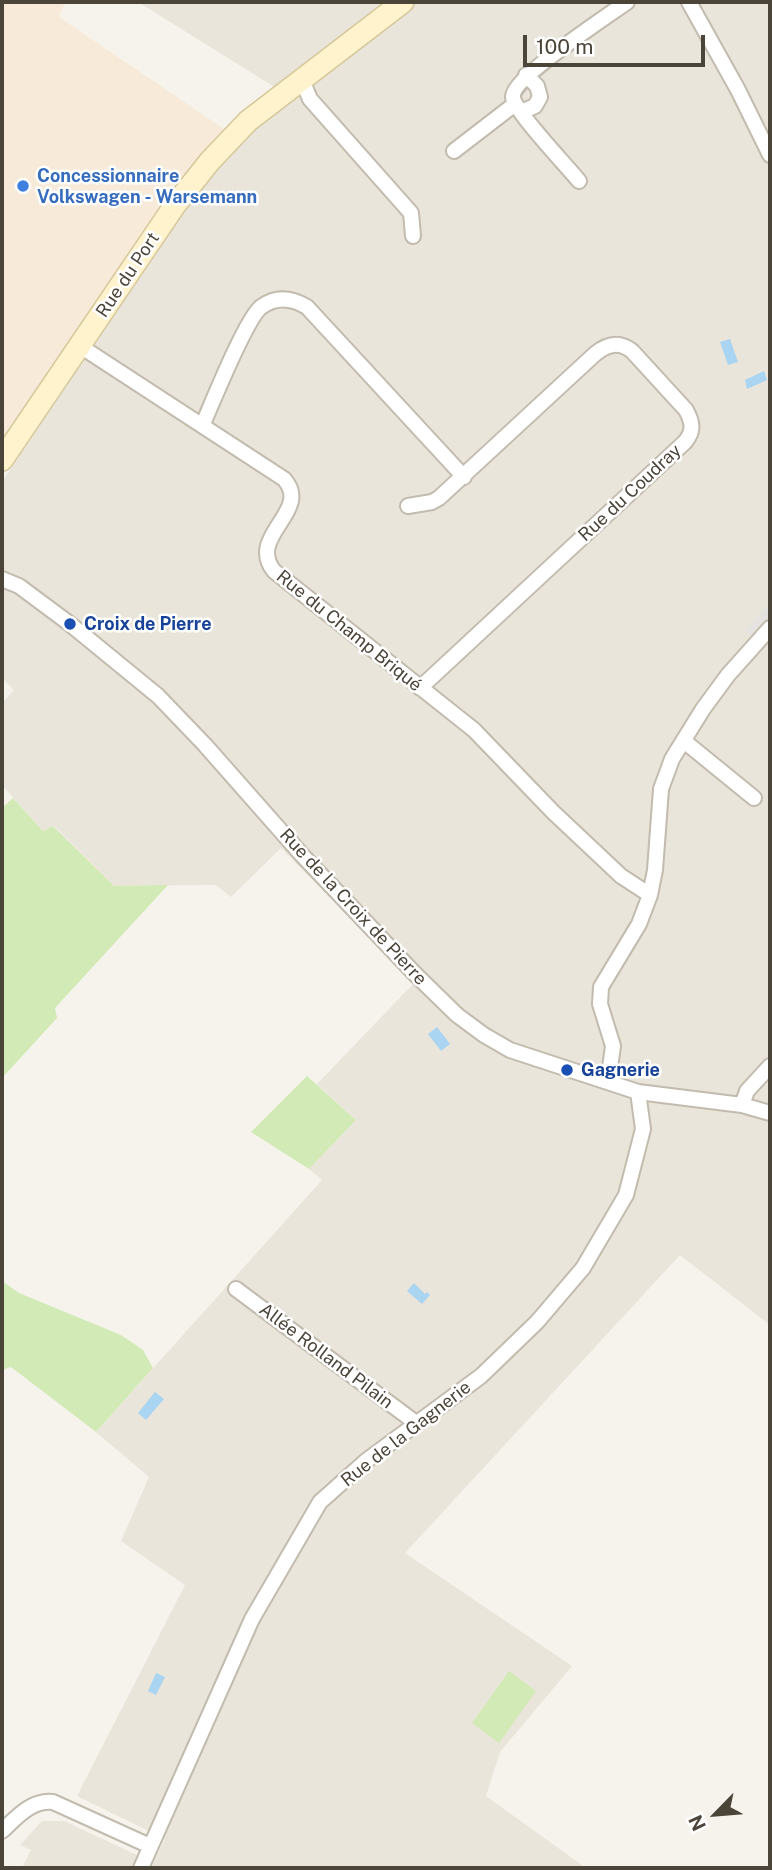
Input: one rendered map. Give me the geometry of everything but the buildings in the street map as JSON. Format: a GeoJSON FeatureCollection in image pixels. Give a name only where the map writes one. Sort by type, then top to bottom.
{"type":"FeatureCollection","features":[{"type":"Feature","properties":{"kind":"street","name":"Rue du Port"},"geometry":{"type":"LineString","coordinates":[[2,460],[175,205],[210,161],[248,121],[403,2]]}},
{"type":"Feature","properties":{"kind":"street"},"geometry":{"type":"LineString","coordinates":[[579,181],[518,108],[513,90],[526,75],[627,2]]}},
{"type":"Feature","properties":{"kind":"street"},"geometry":{"type":"LineString","coordinates":[[689,2],[769,152]]}},
{"type":"Feature","properties":{"kind":"street"},"geometry":{"type":"LineString","coordinates":[[454,151],[518,108],[535,106],[540,97],[537,86],[526,75]]}},
{"type":"Feature","properties":{"kind":"street"},"geometry":{"type":"LineString","coordinates":[[302,80],[310,99],[411,213],[413,236]]}},
{"type":"Feature","properties":{"kind":"street"},"geometry":{"type":"LineString","coordinates":[[203,424],[255,313],[272,301],[294,300],[307,307],[464,477]]}},
{"type":"Feature","properties":{"kind":"street","name":"Rue du Coudray"},"geometry":{"type":"LineString","coordinates":[[408,506],[439,498],[608,345],[621,345],[632,351],[686,410],[692,423],[691,432],[685,442],[421,688]]}},
{"type":"Feature","properties":{"kind":"street","name":"Rue du Champ Briqué"},"geometry":{"type":"LineString","coordinates":[[80,346],[277,473],[290,487],[290,506],[267,547],[266,559],[274,571],[474,730],[553,813],[621,876],[650,895]]}},
{"type":"Feature","properties":{"kind":"street","name":"Rue de la Croix de Pierre"},"geometry":{"type":"LineString","coordinates":[[2,579],[19,586],[60,616],[158,696],[302,855],[415,974],[457,1015],[484,1035],[510,1050],[638,1092],[742,1105],[770,1112]]}},
{"type":"Feature","properties":{"kind":"street"},"geometry":{"type":"LineString","coordinates":[[608,1082],[613,1046],[600,1004],[601,987],[639,924],[650,895],[655,870],[661,789],[673,759],[728,675],[770,628]]}},
{"type":"Feature","properties":{"kind":"street"},"geometry":{"type":"LineString","coordinates":[[684,741],[754,799]]}},
{"type":"Feature","properties":{"kind":"street"},"geometry":{"type":"LineString","coordinates":[[742,1105],[747,1091],[770,1066]]}},
{"type":"Feature","properties":{"kind":"street","name":"Rue de la Gagnerie"},"geometry":{"type":"LineString","coordinates":[[141,1868],[252,1619],[320,1502],[366,1461],[481,1376],[537,1322],[583,1268],[626,1195],[643,1129],[638,1092]]}},
{"type":"Feature","properties":{"kind":"street","name":"Allée Rolland Pilain"},"geometry":{"type":"LineString","coordinates":[[236,1289],[416,1423]]}},
{"type":"Feature","properties":{"kind":"street"},"geometry":{"type":"LineString","coordinates":[[2,1831],[30,1807],[46,1801],[150,1846]]}},
{"type":"Feature","properties":{"kind":"shaded area"},"geometry":{"type":"Polygon","coordinates":[[[2,2],[65,2],[59,17],[227,131],[2,440],[2,2]]]}},
{"type":"Feature","properties":{"kind":"shaded area"},"geometry":{"type":"Polygon","coordinates":[[[138,2],[770,2],[770,1325],[680,1255],[405,1553],[572,1666],[500,1752],[486,1796],[586,1868],[151,1868],[165,1839],[77,1796],[185,1585],[121,1541],[149,1477],[96,1432],[322,1180],[309,1169],[356,1120],[317,1084],[414,983],[281,848],[231,897],[216,885],[114,886],[54,826],[43,831],[2,785],[2,703],[14,690],[2,678],[2,482],[178,213],[284,93],[138,2]]]}},
{"type":"Feature","properties":{"kind":"shaded area"},"geometry":{"type":"Polygon","coordinates":[[[770,602],[770,618],[753,637],[745,630],[770,602]]]}},
{"type":"Feature","properties":{"kind":"shaded area"},"geometry":{"type":"Polygon","coordinates":[[[42,1821],[64,1821],[137,1855],[131,1868],[22,1868],[31,1850],[20,1845],[42,1821]]]}},
{"type":"Feature","properties":{"kind":"green space"},"geometry":{"type":"Polygon","coordinates":[[[13,798],[43,831],[53,826],[114,886],[168,885],[55,1008],[57,1018],[2,1078],[2,808],[13,798]]]}},
{"type":"Feature","properties":{"kind":"green space"},"geometry":{"type":"Polygon","coordinates":[[[307,1076],[356,1120],[309,1169],[251,1132],[307,1076]]]}},
{"type":"Feature","properties":{"kind":"green space"},"geometry":{"type":"Polygon","coordinates":[[[2,1281],[19,1293],[121,1335],[143,1350],[153,1368],[96,1432],[11,1367],[2,1370],[2,1281]]]}},
{"type":"Feature","properties":{"kind":"green space"},"geometry":{"type":"Polygon","coordinates":[[[509,1671],[536,1691],[499,1743],[472,1723],[509,1671]]]}},
{"type":"Feature","properties":{"kind":"water"},"geometry":{"type":"Polygon","coordinates":[[[730,339],[738,362],[728,365],[720,342],[730,339]]]}},
{"type":"Feature","properties":{"kind":"water"},"geometry":{"type":"Polygon","coordinates":[[[764,371],[767,380],[747,389],[745,380],[764,371]]]}},
{"type":"Feature","properties":{"kind":"water"},"geometry":{"type":"Polygon","coordinates":[[[437,1027],[450,1044],[441,1051],[428,1034],[437,1027]]]}},
{"type":"Feature","properties":{"kind":"water"},"geometry":{"type":"Polygon","coordinates":[[[414,1283],[425,1294],[427,1292],[430,1295],[422,1304],[407,1291],[414,1283]]]}},
{"type":"Feature","properties":{"kind":"water"},"geometry":{"type":"Polygon","coordinates":[[[155,1392],[164,1399],[146,1420],[138,1413],[155,1392]]]}},
{"type":"Feature","properties":{"kind":"water"},"geometry":{"type":"Polygon","coordinates":[[[156,1673],[165,1677],[156,1695],[148,1691],[156,1673]]]}},
{"type":"Feature","properties":{"kind":"place","name":"Concessionnaire Volkswagen - Warsemann"},"geometry":{"type":"Point","coordinates":[23,186]}},
{"type":"Feature","properties":{"kind":"place","name":"Croix de Pierre"},"geometry":{"type":"Point","coordinates":[70,624]}},
{"type":"Feature","properties":{"kind":"place","name":"Gagnerie"},"geometry":{"type":"Point","coordinates":[567,1070]}}]}
